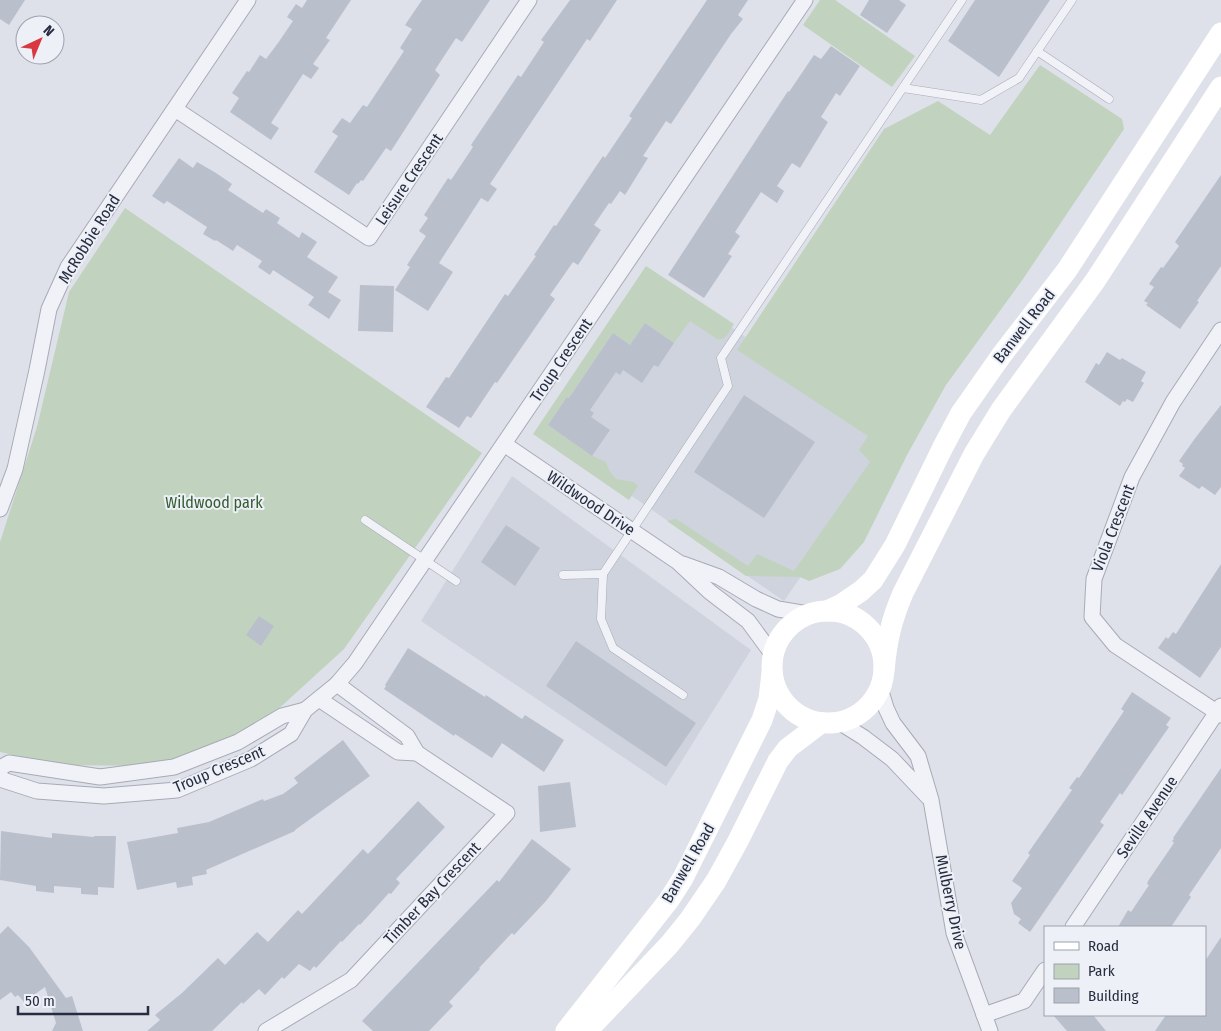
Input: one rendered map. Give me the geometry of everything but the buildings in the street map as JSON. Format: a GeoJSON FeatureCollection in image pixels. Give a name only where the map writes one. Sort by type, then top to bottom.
{"type":"FeatureCollection","features":[{"type":"Feature","properties":{"kind":"main road","name":"Banwell Road"},"geometry":{"type":"LineString","coordinates":[[818,613],[848,600],[873,580],[895,545],[961,413],[980,384],[1067,270],[1221,33]]}},
{"type":"Feature","properties":{"kind":"main road","name":"Banwell Road"},"geometry":{"type":"LineString","coordinates":[[882,679],[887,638],[894,615],[903,593],[974,454],[1006,403],[1055,338],[1094,281],[1221,87]]}},
{"type":"Feature","properties":{"kind":"main road"},"geometry":{"type":"LineString","coordinates":[[818,613],[845,614],[861,622],[874,635],[882,652],[882,679],[870,704],[856,715],[830,722],[803,717],[788,706],[778,691],[773,664],[780,638],[792,624],[818,613]]}},
{"type":"Feature","properties":{"kind":"main road","name":"Banwell Road"},"geometry":{"type":"LineString","coordinates":[[566,1031],[663,908],[683,878],[762,720],[768,699],[773,664]]}},
{"type":"Feature","properties":{"kind":"main road","name":"Banwell Road"},"geometry":{"type":"LineString","coordinates":[[587,1031],[669,945],[690,919],[716,881],[778,762],[788,748],[830,722]]}},
{"type":"Feature","properties":{"kind":"street","name":"McRobbie Road"},"geometry":{"type":"LineString","coordinates":[[0,509],[15,469],[49,309],[68,267],[248,0]]}},
{"type":"Feature","properties":{"kind":"street","name":"Leisure Crescent"},"geometry":{"type":"LineString","coordinates":[[175,109],[369,238],[529,0]]}},
{"type":"Feature","properties":{"kind":"street","name":"Troup Crescent"},"geometry":{"type":"LineString","coordinates":[[0,775],[3,780],[46,792],[104,796],[177,790],[251,759],[291,734],[305,710],[337,684],[355,663],[801,1]]}},
{"type":"Feature","properties":{"kind":"street","name":"Viola Crescent"},"geometry":{"type":"LineString","coordinates":[[1220,711],[1115,645],[1092,617],[1094,579],[1132,477],[1173,402],[1221,330]]}},
{"type":"Feature","properties":{"kind":"street","name":"Wildwood Drive"},"geometry":{"type":"LineString","coordinates":[[504,444],[678,562],[710,592],[748,621],[773,664]]}},
{"type":"Feature","properties":{"kind":"street","name":"Wildwood Drive"},"geometry":{"type":"LineString","coordinates":[[678,562],[719,577],[778,609],[818,613]]}},
{"type":"Feature","properties":{"kind":"street","name":"Mulberry Drive"},"geometry":{"type":"LineString","coordinates":[[882,679],[886,708],[894,723],[918,756],[931,800],[954,933],[990,1031]]}},
{"type":"Feature","properties":{"kind":"street","name":"Timber Bay Crescent"},"geometry":{"type":"LineString","coordinates":[[266,1031],[351,980],[506,813],[418,753],[407,736],[337,684]]}},
{"type":"Feature","properties":{"kind":"street","name":"Timber Bay Crescent"},"geometry":{"type":"LineString","coordinates":[[318,699],[398,752],[418,753]]}},
{"type":"Feature","properties":{"kind":"street","name":"Troup Crescent"},"geometry":{"type":"LineString","coordinates":[[0,768],[9,764],[100,777],[174,767],[238,742],[282,716],[305,710]]}},
{"type":"Feature","properties":{"kind":"street","name":"Seville Avenue"},"geometry":{"type":"LineString","coordinates":[[1074,926],[1220,711]]}},
{"type":"Feature","properties":{"kind":"street"},"geometry":{"type":"LineString","coordinates":[[830,722],[863,737],[892,759],[931,800]]}},
{"type":"Feature","properties":{"kind":"street"},"geometry":{"type":"LineString","coordinates":[[984,1015],[1024,1001],[1044,971]]}},
{"type":"Feature","properties":{"kind":"lane"},"geometry":{"type":"LineString","coordinates":[[683,695],[613,648],[601,619],[602,574],[728,386],[721,358],[962,0]]}},
{"type":"Feature","properties":{"kind":"lane"},"geometry":{"type":"LineString","coordinates":[[903,88],[981,100],[1019,78],[1072,0]]}},
{"type":"Feature","properties":{"kind":"lane"},"geometry":{"type":"LineString","coordinates":[[1037,51],[1109,99]]}},
{"type":"Feature","properties":{"kind":"lane"},"geometry":{"type":"LineString","coordinates":[[365,520],[456,580]]}},
{"type":"Feature","properties":{"kind":"lane"},"geometry":{"type":"LineString","coordinates":[[563,575],[602,574]]}},
{"type":"Feature","properties":{"kind":"shaded area"},"geometry":{"type":"Polygon","coordinates":[[[650,271],[895,440],[784,601],[539,432],[650,271]]]}},
{"type":"Feature","properties":{"kind":"shaded area"},"geometry":{"type":"Polygon","coordinates":[[[512,476],[751,650],[666,786],[421,621],[512,476]]]}},
{"type":"Feature","properties":{"kind":"green space"},"geometry":{"type":"Polygon","coordinates":[[[820,0],[835,0],[915,56],[892,87],[803,25],[820,0]]]}},
{"type":"Feature","properties":{"kind":"green space"},"geometry":{"type":"Polygon","coordinates":[[[1040,65],[1122,119],[1124,129],[1023,279],[946,385],[907,455],[864,542],[840,569],[809,581],[800,577],[746,576],[667,521],[676,519],[748,566],[757,554],[794,571],[870,462],[859,450],[868,436],[737,350],[884,129],[938,101],[990,135],[1040,65]]]}},
{"type":"Feature","properties":{"kind":"green space","name":"Wildwood park"},"geometry":{"type":"Polygon","coordinates":[[[125,208],[482,453],[344,649],[262,724],[160,766],[57,765],[0,752],[0,542],[37,427],[69,292],[125,208]]]}},
{"type":"Feature","properties":{"kind":"green space"},"geometry":{"type":"Polygon","coordinates":[[[646,266],[734,324],[725,337],[717,339],[690,321],[674,343],[645,323],[630,345],[613,333],[569,398],[567,397],[548,425],[592,456],[606,462],[616,479],[634,482],[638,486],[629,500],[533,434],[646,266]]]}}]}
